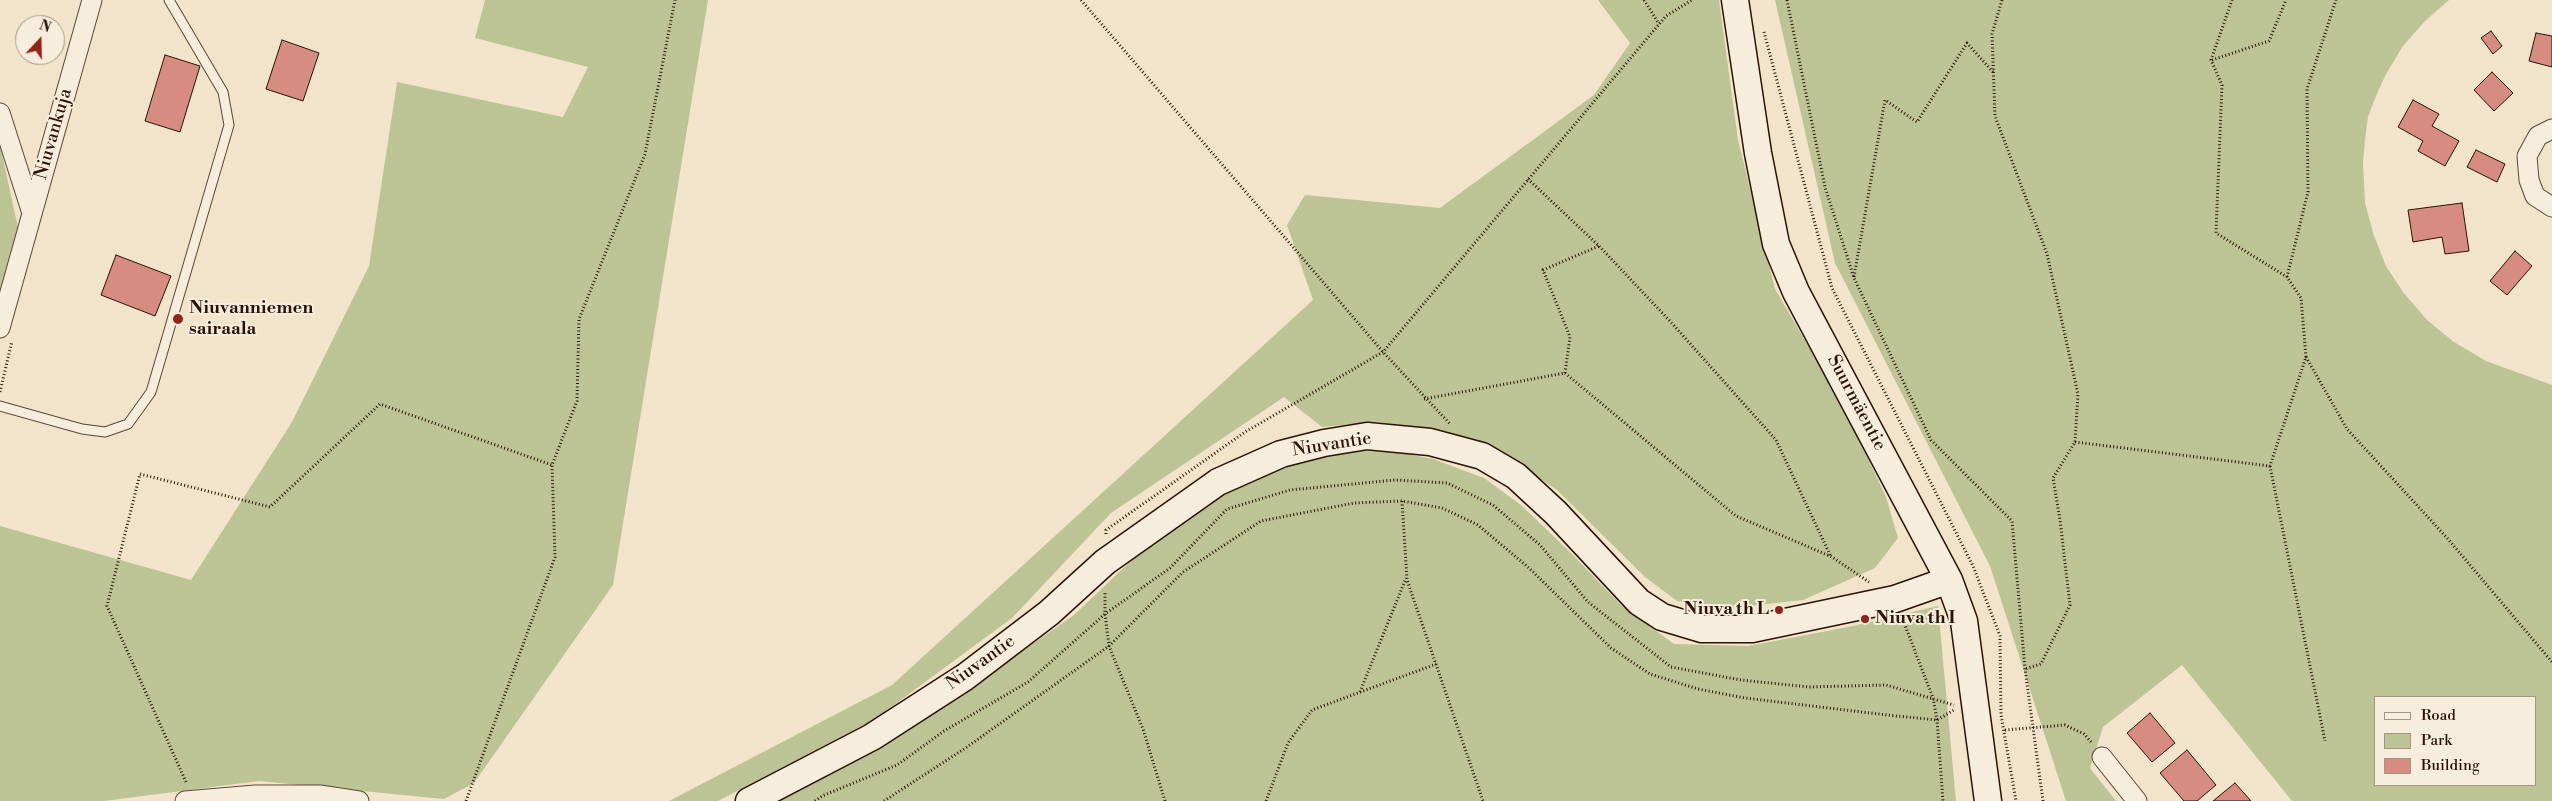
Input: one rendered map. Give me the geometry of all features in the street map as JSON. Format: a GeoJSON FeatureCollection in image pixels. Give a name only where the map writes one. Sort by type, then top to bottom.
{"type":"FeatureCollection","features":[{"type":"Feature","properties":{"kind":"street","name":"Niuvankuja"},"geometry":{"type":"LineString","coordinates":[[0,328],[31,210],[92,0]]}},
{"type":"Feature","properties":{"kind":"street","name":"Suurmäentie"},"geometry":{"type":"LineString","coordinates":[[1735,0],[1758,153],[1776,244],[1796,292],[1948,580],[1964,621],[1988,801]]}},
{"type":"Feature","properties":{"kind":"street","name":"Niuvankuja"},"geometry":{"type":"LineString","coordinates":[[0,112],[31,210]]}},
{"type":"Feature","properties":{"kind":"street"},"geometry":{"type":"LineString","coordinates":[[2552,129],[2538,136],[2527,156],[2529,180],[2535,196],[2552,207]]}},
{"type":"Feature","properties":{"kind":"street","name":"Niuvantie"},"geometry":{"type":"LineString","coordinates":[[748,801],[872,737],[965,677],[1049,613],[1105,562],[1218,482],[1281,454],[1324,443],[1368,436],[1430,442],[1482,456],[1516,476],[1556,513],[1639,602],[1662,617],[1702,629],[1752,629],[1895,599],[1948,580]]}},
{"type":"Feature","properties":{"kind":"street"},"geometry":{"type":"LineString","coordinates":[[2102,757],[2137,801]]}},
{"type":"Feature","properties":{"kind":"street"},"geometry":{"type":"LineString","coordinates":[[190,800],[255,795],[320,795],[359,801]]}},
{"type":"Feature","properties":{"kind":"lane"},"geometry":{"type":"LineString","coordinates":[[0,406],[82,429],[105,432],[128,424],[152,392],[229,126],[223,92],[169,0]]}},
{"type":"Feature","properties":{"kind":"path"},"geometry":{"type":"LineString","coordinates":[[466,801],[555,557],[552,465],[577,401],[579,319],[645,154],[675,0]]}},
{"type":"Feature","properties":{"kind":"path"},"geometry":{"type":"LineString","coordinates":[[1081,0],[1383,352],[1424,399],[1456,430]]}},
{"type":"Feature","properties":{"kind":"path"},"geometry":{"type":"LineString","coordinates":[[1644,0],[1659,24]]}},
{"type":"Feature","properties":{"kind":"path"},"geometry":{"type":"LineString","coordinates":[[1383,352],[1666,16],[1692,0]]}},
{"type":"Feature","properties":{"kind":"path"},"geometry":{"type":"LineString","coordinates":[[1787,0],[1825,187],[1854,278],[1931,440],[2012,521],[2026,669],[2043,801]]}},
{"type":"Feature","properties":{"kind":"path"},"geometry":{"type":"LineString","coordinates":[[2002,0],[1992,34],[1995,116],[2046,254],[2078,394],[2075,442],[2053,478],[2070,605],[2041,664],[2026,669]]}},
{"type":"Feature","properties":{"kind":"path"},"geometry":{"type":"LineString","coordinates":[[2232,0],[2211,60],[2222,85],[2216,234],[2288,277],[2301,298],[2306,357],[2270,466],[2325,742]]}},
{"type":"Feature","properties":{"kind":"path"},"geometry":{"type":"LineString","coordinates":[[2211,60],[2269,41],[2286,0]]}},
{"type":"Feature","properties":{"kind":"path"},"geometry":{"type":"LineString","coordinates":[[2288,277],[2308,192],[2307,89],[2336,0]]}},
{"type":"Feature","properties":{"kind":"path"},"geometry":{"type":"LineString","coordinates":[[1764,29],[1832,288],[1973,566],[2000,636],[2001,714],[2016,801]]}},
{"type":"Feature","properties":{"kind":"path"},"geometry":{"type":"LineString","coordinates":[[1854,278],[1885,100],[1916,122],[1967,43],[1993,72]]}},
{"type":"Feature","properties":{"kind":"path"},"geometry":{"type":"LineString","coordinates":[[1528,179],[1599,246],[1670,320],[1776,440],[1832,557]]}},
{"type":"Feature","properties":{"kind":"path"},"geometry":{"type":"LineString","coordinates":[[1565,373],[1570,336],[1544,270],[1599,246]]}},
{"type":"Feature","properties":{"kind":"path"},"geometry":{"type":"LineString","coordinates":[[2306,357],[2347,429],[2448,539],[2552,662]]}},
{"type":"Feature","properties":{"kind":"path"},"geometry":{"type":"LineString","coordinates":[[1424,399],[1565,373]]}},
{"type":"Feature","properties":{"kind":"path"},"geometry":{"type":"LineString","coordinates":[[1565,373],[1736,516],[1832,557],[1895,599],[1933,698],[1937,720],[1943,801]]}},
{"type":"Feature","properties":{"kind":"path"},"geometry":{"type":"LineString","coordinates":[[190,800],[107,606],[140,474],[270,507],[380,404],[552,465]]}},
{"type":"Feature","properties":{"kind":"path"},"geometry":{"type":"LineString","coordinates":[[2075,442],[2270,466]]}},
{"type":"Feature","properties":{"kind":"path"},"geometry":{"type":"LineString","coordinates":[[884,801],[967,747],[1109,646],[1183,572],[1261,521],[1354,503],[1402,502],[1442,508],[1478,525],[1529,568],[1611,648],[1650,674],[1698,689],[1745,698],[1937,720],[1958,707],[1886,685],[1809,687],[1741,680],[1670,667],[1588,602],[1540,545],[1493,505],[1447,484],[1395,480],[1290,490],[1227,509],[1170,568],[1106,614],[1109,646],[1143,729],[1165,801]]}},
{"type":"Feature","properties":{"kind":"path"},"geometry":{"type":"LineString","coordinates":[[1402,502],[1407,575],[1483,801]]}},
{"type":"Feature","properties":{"kind":"path"},"geometry":{"type":"LineString","coordinates":[[1360,692],[1407,575]]}},
{"type":"Feature","properties":{"kind":"path"},"geometry":{"type":"LineString","coordinates":[[1266,801],[1288,743],[1312,710],[1436,664]]}},
{"type":"Feature","properties":{"kind":"path"},"geometry":{"type":"LineString","coordinates":[[2005,730],[2033,726],[2065,725],[2084,734],[2102,757]]}},
{"type":"Feature","properties":{"kind":"green space"},"geometry":{"type":"Polygon","coordinates":[[[485,0],[708,0],[613,585],[474,783],[444,799],[259,781],[104,801],[0,801],[0,526],[191,580],[292,422],[369,266],[397,82],[563,117],[588,67],[475,38],[485,0]]]}},
{"type":"Feature","properties":{"kind":"green space"},"geometry":{"type":"Polygon","coordinates":[[[1598,0],[1719,0],[1738,140],[1775,289],[1845,409],[1886,497],[1898,538],[1875,568],[1803,600],[1722,609],[1677,601],[1645,577],[1557,490],[1499,452],[1431,430],[1377,422],[1322,427],[1284,397],[1111,513],[1012,618],[875,719],[718,801],[669,801],[892,685],[1313,300],[1287,225],[1305,195],[1440,208],[1594,95],[1630,43],[1598,0]]]}},
{"type":"Feature","properties":{"kind":"green space"},"geometry":{"type":"Polygon","coordinates":[[[1775,0],[2449,0],[2425,21],[2403,46],[2386,74],[2376,96],[2368,117],[2365,140],[2363,162],[2365,203],[2374,236],[2386,266],[2403,292],[2427,320],[2454,342],[2486,361],[2552,385],[2552,801],[2292,801],[2182,665],[2103,727],[2090,768],[2116,801],[2066,801],[1990,566],[1835,263],[1775,0]]]}},
{"type":"Feature","properties":{"kind":"green space"},"geometry":{"type":"Polygon","coordinates":[[[0,145],[19,232],[0,306],[0,145]]]}},
{"type":"Feature","properties":{"kind":"green space"},"geometry":{"type":"Polygon","coordinates":[[[1381,449],[1433,459],[1484,478],[1521,505],[1622,606],[1674,644],[1748,646],[1853,626],[1938,606],[1956,801],[778,801],[918,724],[1074,615],[1136,556],[1204,505],[1265,472],[1322,455],[1381,449]]]}},
{"type":"Feature","properties":{"kind":"building"},"geometry":{"type":"Polygon","coordinates":[[[2491,31],[2502,46],[2493,54],[2481,38],[2491,31]]]}},
{"type":"Feature","properties":{"kind":"building"},"geometry":{"type":"Polygon","coordinates":[[[2536,33],[2552,36],[2552,67],[2529,61],[2536,33]]]}},
{"type":"Feature","properties":{"kind":"building"},"geometry":{"type":"Polygon","coordinates":[[[282,40],[319,53],[303,101],[266,89],[282,40]]]}},
{"type":"Feature","properties":{"kind":"building"},"geometry":{"type":"Polygon","coordinates":[[[165,55],[200,66],[180,132],[145,121],[165,55]]]}},
{"type":"Feature","properties":{"kind":"building"},"geometry":{"type":"Polygon","coordinates":[[[2492,72],[2513,93],[2494,111],[2474,90],[2492,72]]]}},
{"type":"Feature","properties":{"kind":"building"},"geometry":{"type":"Polygon","coordinates":[[[2413,100],[2439,114],[2432,126],[2459,141],[2445,166],[2418,151],[2423,141],[2398,127],[2413,100]]]}},
{"type":"Feature","properties":{"kind":"building"},"geometry":{"type":"Polygon","coordinates":[[[2476,150],[2505,164],[2497,182],[2467,167],[2476,150]]]}},
{"type":"Feature","properties":{"kind":"building"},"geometry":{"type":"Polygon","coordinates":[[[2462,203],[2469,251],[2445,254],[2442,237],[2413,242],[2408,210],[2462,203]]]}},
{"type":"Feature","properties":{"kind":"building"},"geometry":{"type":"Polygon","coordinates":[[[2515,251],[2532,266],[2507,295],[2490,281],[2515,251]]]}},
{"type":"Feature","properties":{"kind":"building"},"geometry":{"type":"Polygon","coordinates":[[[116,255],[171,276],[155,316],[101,295],[116,255]]]}},
{"type":"Feature","properties":{"kind":"building"},"geometry":{"type":"Polygon","coordinates":[[[2150,713],[2175,743],[2152,762],[2127,733],[2150,713]]]}},
{"type":"Feature","properties":{"kind":"building"},"geometry":{"type":"Polygon","coordinates":[[[2187,750],[2216,785],[2197,801],[2184,801],[2160,773],[2187,750]]]}},
{"type":"Feature","properties":{"kind":"building"},"geometry":{"type":"Polygon","coordinates":[[[2235,783],[2251,801],[2213,801],[2235,783]]]}},
{"type":"Feature","properties":{"kind":"place","name":"Niuvanniemen sairaala"},"geometry":{"type":"Point","coordinates":[178,319]}},
{"type":"Feature","properties":{"kind":"place","name":"Niuva th L"},"geometry":{"type":"Point","coordinates":[1779,610]}},
{"type":"Feature","properties":{"kind":"place","name":"Niuva th I"},"geometry":{"type":"Point","coordinates":[1865,619]}}]}
